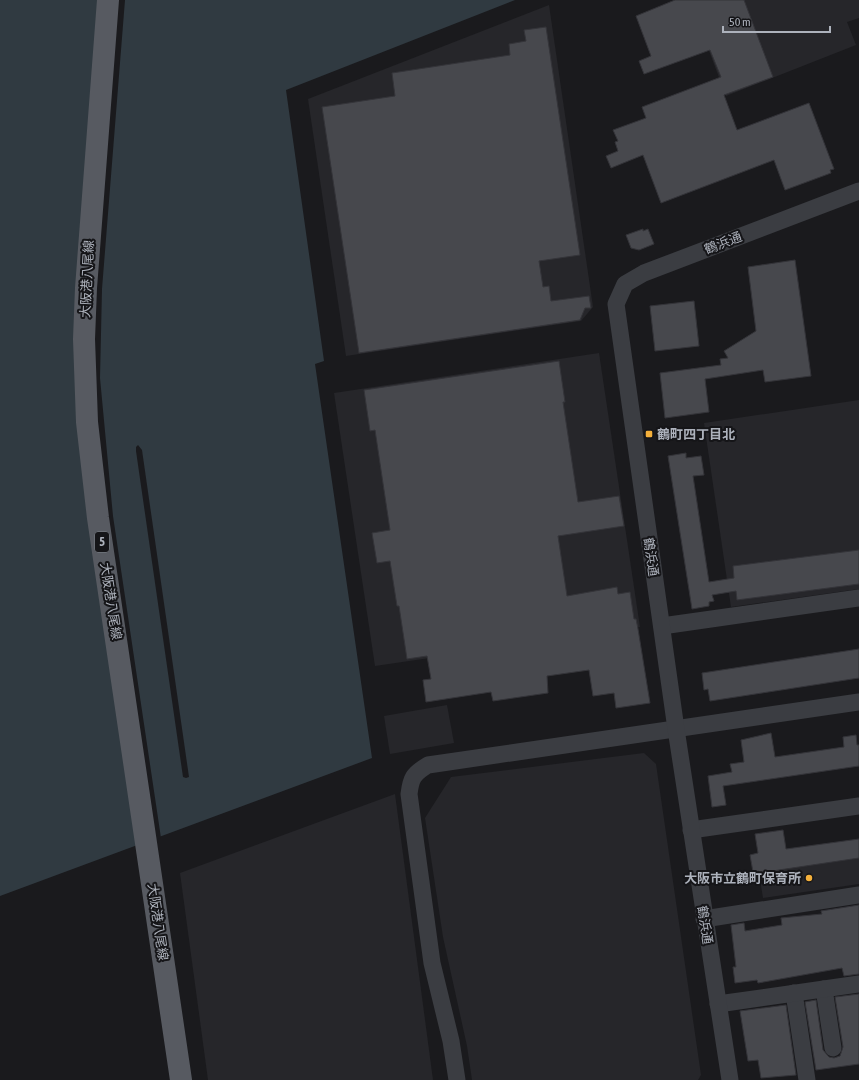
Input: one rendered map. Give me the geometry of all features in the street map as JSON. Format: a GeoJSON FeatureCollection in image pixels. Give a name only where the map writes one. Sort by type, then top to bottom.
{"type":"FeatureCollection","features":[{"type":"Feature","properties":{"kind":"main road","name":"大阪港八尾線"},"geometry":{"type":"LineString","coordinates":[[108,0],[86,288],[84,339],[87,422],[98,518],[181,1080]]}},
{"type":"Feature","properties":{"kind":"street","name":"鶴浜通"},"geometry":{"type":"LineString","coordinates":[[730,1080],[704,919],[676,729],[616,304],[624,284],[644,273],[859,191]]}},
{"type":"Feature","properties":{"kind":"street"},"geometry":{"type":"LineString","coordinates":[[662,626],[859,598]]}},
{"type":"Feature","properties":{"kind":"street"},"geometry":{"type":"LineString","coordinates":[[457,1080],[451,1042],[432,963],[409,794],[410,782],[416,772],[428,765],[859,702]]}},
{"type":"Feature","properties":{"kind":"street"},"geometry":{"type":"LineString","coordinates":[[691,830],[859,806]]}},
{"type":"Feature","properties":{"kind":"street"},"geometry":{"type":"LineString","coordinates":[[704,919],[859,895]]}},
{"type":"Feature","properties":{"kind":"street"},"geometry":{"type":"LineString","coordinates":[[718,1004],[859,984]]}},
{"type":"Feature","properties":{"kind":"street"},"geometry":{"type":"LineString","coordinates":[[824,989],[833,1048]]}},
{"type":"Feature","properties":{"kind":"street"},"geometry":{"type":"LineString","coordinates":[[794,993],[807,1080]]}},
{"type":"Feature","properties":{"kind":"shaded area"},"geometry":{"type":"Polygon","coordinates":[[[0,0],[515,0],[286,90],[324,361],[315,364],[372,758],[0,896],[0,0]]]}},
{"type":"Feature","properties":{"kind":"shaded area"},"geometry":{"type":"Polygon","coordinates":[[[690,0],[859,0],[859,18],[847,22],[856,45],[726,96],[690,0]]]}},
{"type":"Feature","properties":{"kind":"shaded area"},"geometry":{"type":"Polygon","coordinates":[[[549,5],[593,307],[581,321],[346,356],[308,99],[549,5]]]}},
{"type":"Feature","properties":{"kind":"shaded area"},"geometry":{"type":"Polygon","coordinates":[[[599,353],[640,627],[375,666],[334,393],[599,353]]]}},
{"type":"Feature","properties":{"kind":"shaded area"},"geometry":{"type":"Polygon","coordinates":[[[859,400],[859,589],[731,607],[704,423],[859,400]]]}},
{"type":"Feature","properties":{"kind":"shaded area"},"geometry":{"type":"Polygon","coordinates":[[[447,705],[454,743],[390,754],[384,716],[447,705]]]}},
{"type":"Feature","properties":{"kind":"shaded area"},"geometry":{"type":"Polygon","coordinates":[[[644,753],[656,764],[701,1075],[698,1080],[472,1080],[467,1046],[443,937],[425,818],[451,777],[644,753]]]}},
{"type":"Feature","properties":{"kind":"shaded area"},"geometry":{"type":"Polygon","coordinates":[[[395,794],[433,1080],[208,1080],[180,873],[395,794]]]}},
{"type":"Feature","properties":{"kind":"shaded area","name":"大阪市立鶴町保育所"},"geometry":{"type":"Polygon","coordinates":[[[859,858],[859,884],[763,898],[759,873],[859,858]]]}},
{"type":"Feature","properties":{"kind":"pier"},"geometry":{"type":"Polygon","coordinates":[[[99,0],[125,0],[102,289],[100,378],[113,516],[161,838],[138,847],[89,517],[99,0]]]}},
{"type":"Feature","properties":{"kind":"pier"},"geometry":{"type":"Polygon","coordinates":[[[138,445],[142,450],[189,777],[186,778],[183,777],[136,451],[136,447],[138,445]]]}},
{"type":"Feature","properties":{"kind":"building"},"geometry":{"type":"Polygon","coordinates":[[[675,0],[744,0],[773,77],[724,95],[737,130],[809,103],[834,169],[830,170],[831,173],[785,190],[774,160],[661,203],[643,155],[611,168],[606,156],[618,151],[615,142],[618,141],[613,130],[646,118],[642,107],[721,77],[710,50],[644,74],[639,61],[651,56],[636,16],[675,0]]]}},
{"type":"Feature","properties":{"kind":"building"},"geometry":{"type":"Polygon","coordinates":[[[546,27],[580,255],[539,261],[543,287],[549,286],[551,301],[589,296],[591,308],[585,308],[580,320],[359,353],[322,107],[395,96],[392,73],[510,55],[509,44],[526,41],[524,30],[546,27]]]}},
{"type":"Feature","properties":{"kind":"building"},"geometry":{"type":"Polygon","coordinates":[[[643,229],[643,231],[648,229],[654,244],[639,250],[631,248],[626,235],[643,229]]]}},
{"type":"Feature","properties":{"kind":"building"},"geometry":{"type":"Polygon","coordinates":[[[795,260],[811,376],[765,382],[763,370],[705,379],[709,412],[665,418],[660,373],[721,365],[720,359],[728,358],[724,351],[756,331],[748,267],[795,260]]]}},
{"type":"Feature","properties":{"kind":"building"},"geometry":{"type":"Polygon","coordinates":[[[694,301],[699,346],[655,351],[650,306],[694,301]]]}},
{"type":"Feature","properties":{"kind":"building"},"geometry":{"type":"Polygon","coordinates":[[[559,361],[565,402],[563,402],[578,502],[619,496],[624,526],[558,536],[567,596],[617,587],[618,594],[630,592],[634,619],[636,619],[638,629],[650,703],[616,708],[614,693],[593,696],[589,670],[547,676],[548,693],[493,701],[491,692],[426,702],[423,680],[431,679],[427,656],[407,659],[390,561],[377,563],[372,533],[390,530],[375,430],[370,431],[364,390],[559,361]]]}},
{"type":"Feature","properties":{"kind":"building"},"geometry":{"type":"Polygon","coordinates":[[[686,453],[686,458],[701,456],[704,475],[693,476],[709,582],[734,578],[733,566],[859,550],[859,584],[737,600],[736,591],[712,595],[714,601],[709,602],[709,606],[692,609],[668,456],[686,453]]]}},
{"type":"Feature","properties":{"kind":"building"},"geometry":{"type":"Polygon","coordinates":[[[859,649],[859,678],[710,701],[708,689],[704,690],[702,673],[859,649]]]}},
{"type":"Feature","properties":{"kind":"building"},"geometry":{"type":"Polygon","coordinates":[[[771,733],[775,757],[844,747],[843,737],[856,735],[857,745],[859,745],[859,766],[723,786],[726,805],[712,807],[708,776],[732,772],[730,764],[744,762],[741,740],[771,733]]]}},
{"type":"Feature","properties":{"kind":"building"},"geometry":{"type":"Polygon","coordinates":[[[783,830],[786,849],[859,839],[859,858],[759,873],[759,871],[753,872],[750,855],[758,853],[755,834],[783,830]]]}},
{"type":"Feature","properties":{"kind":"building"},"geometry":{"type":"Polygon","coordinates":[[[859,905],[859,974],[844,976],[842,968],[758,983],[757,980],[735,983],[733,967],[736,967],[731,925],[744,923],[745,931],[782,925],[781,918],[822,914],[821,911],[859,905]]]}},
{"type":"Feature","properties":{"kind":"building"},"geometry":{"type":"Polygon","coordinates":[[[859,994],[859,1064],[816,1070],[805,1002],[816,1000],[823,1050],[829,1057],[834,1058],[840,1056],[843,1047],[835,997],[859,994]]]}},
{"type":"Feature","properties":{"kind":"building"},"geometry":{"type":"Polygon","coordinates":[[[786,1005],[796,1075],[761,1078],[758,1060],[748,1061],[740,1011],[786,1005]]]}},
{"type":"Feature","properties":{"kind":"place","name":"鶴町四丁目北"},"geometry":{"type":"Point","coordinates":[649,434]}},
{"type":"Feature","properties":{"kind":"place","name":"大阪市立鶴町保育所"},"geometry":{"type":"Point","coordinates":[809,878]}}]}
